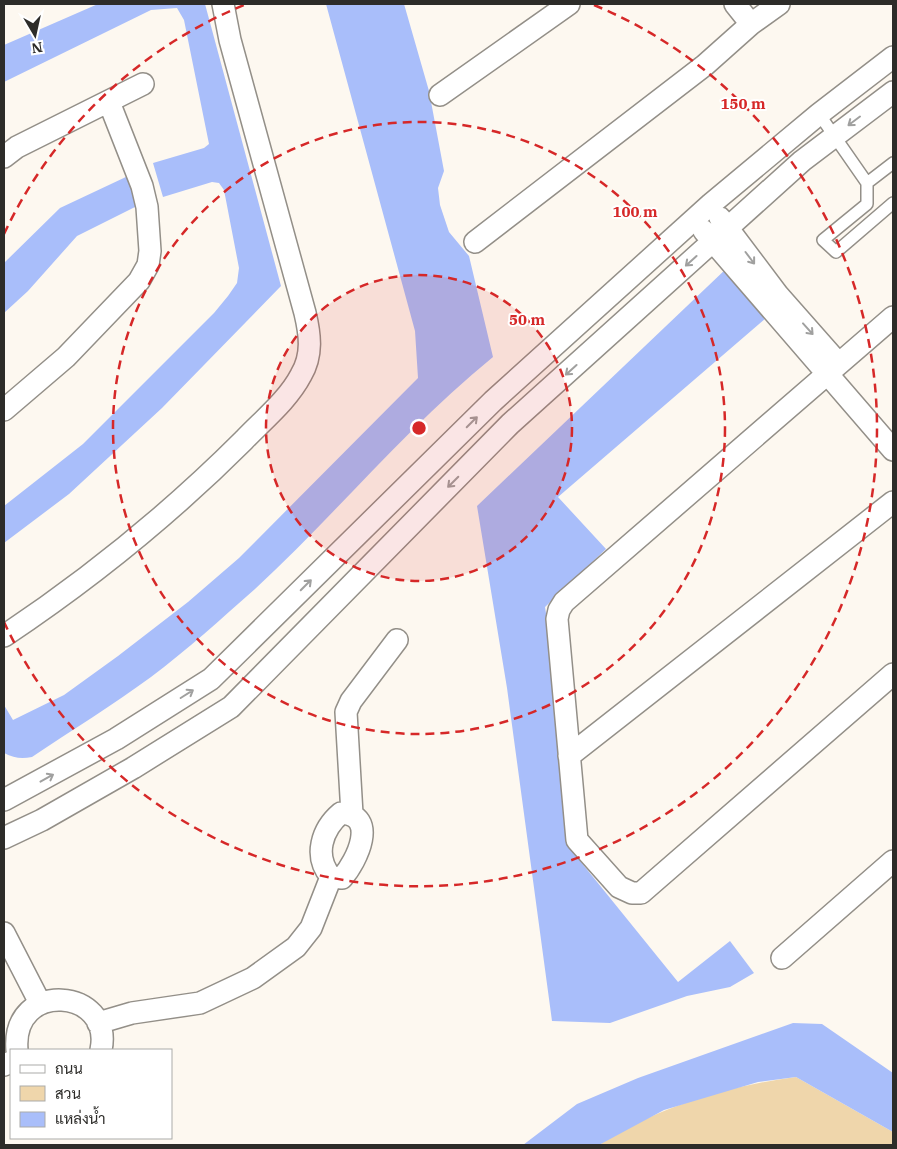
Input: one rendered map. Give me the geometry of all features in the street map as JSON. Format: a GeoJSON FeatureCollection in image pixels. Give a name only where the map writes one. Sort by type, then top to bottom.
{"type":"FeatureCollection","features":[{"type":"Feature","properties":{"kind":"street"},"geometry":{"type":"LineString","coordinates":[[4,636],[55,602],[117,556],[202,482],[284,400],[302,375],[309,354],[310,334],[230,40],[223,4]]}},
{"type":"Feature","properties":{"kind":"street"},"geometry":{"type":"LineString","coordinates":[[440,95],[569,4]]}},
{"type":"Feature","properties":{"kind":"street"},"geometry":{"type":"LineString","coordinates":[[734,4],[751,24]]}},
{"type":"Feature","properties":{"kind":"street"},"geometry":{"type":"LineString","coordinates":[[475,242],[705,65],[751,24],[779,4]]}},
{"type":"Feature","properties":{"kind":"street"},"geometry":{"type":"LineString","coordinates":[[4,800],[116,739],[211,679],[493,401],[711,204],[819,114],[893,57]]}},
{"type":"Feature","properties":{"kind":"street"},"geometry":{"type":"LineString","coordinates":[[4,157],[17,147],[143,84]]}},
{"type":"Feature","properties":{"kind":"street"},"geometry":{"type":"LineString","coordinates":[[4,838],[42,820],[133,768],[232,707],[510,424],[802,161],[893,92]]}},
{"type":"Feature","properties":{"kind":"street"},"geometry":{"type":"LineString","coordinates":[[4,410],[66,357],[138,280],[148,265],[150,251],[147,207],[137,171],[109,102]]}},
{"type":"Feature","properties":{"kind":"street"},"geometry":{"type":"LineString","coordinates":[[711,204],[720,235]]}},
{"type":"Feature","properties":{"kind":"street"},"geometry":{"type":"LineString","coordinates":[[695,219],[720,235],[778,295],[893,450]]}},
{"type":"Feature","properties":{"kind":"street"},"geometry":{"type":"LineString","coordinates":[[893,317],[564,602],[559,610],[557,619],[577,840],[619,886],[632,893],[641,893],[893,674]]}},
{"type":"Feature","properties":{"kind":"street"},"geometry":{"type":"LineString","coordinates":[[569,756],[893,502]]}},
{"type":"Feature","properties":{"kind":"street"},"geometry":{"type":"LineString","coordinates":[[352,814],[346,712],[397,640]]}},
{"type":"Feature","properties":{"kind":"street"},"geometry":{"type":"LineString","coordinates":[[341,813],[352,814],[359,819],[362,829],[357,855],[352,867],[342,878],[331,877],[325,870],[321,844],[332,820],[341,813]]}},
{"type":"Feature","properties":{"kind":"street"},"geometry":{"type":"LineString","coordinates":[[782,958],[893,861]]}},
{"type":"Feature","properties":{"kind":"street"},"geometry":{"type":"LineString","coordinates":[[98,1023],[132,1013],[200,1003],[253,978],[296,947],[311,928],[331,877]]}},
{"type":"Feature","properties":{"kind":"street"},"geometry":{"type":"LineString","coordinates":[[4,933],[40,1003]]}},
{"type":"Feature","properties":{"kind":"street"},"geometry":{"type":"LineString","coordinates":[[17,1049],[18,1028],[31,1009],[40,1003],[62,999],[73,1001],[84,1007],[98,1023],[101,1034],[101,1049]]}},
{"type":"Feature","properties":{"kind":"lane"},"geometry":{"type":"LineString","coordinates":[[819,114],[833,137],[867,183],[867,204],[823,240],[836,252],[893,203]]}},
{"type":"Feature","properties":{"kind":"lane"},"geometry":{"type":"LineString","coordinates":[[867,183],[893,163]]}},
{"type":"Feature","properties":{"kind":"green space"},"geometry":{"type":"Polygon","coordinates":[[[796,1077],[893,1132],[893,1145],[599,1145],[645,1120],[694,1100],[745,1086],[796,1077]]]}},
{"type":"Feature","properties":{"kind":"water"},"geometry":{"type":"Polygon","coordinates":[[[98,4],[205,4],[281,286],[162,408],[69,494],[4,543],[4,506],[83,444],[214,313],[237,283],[239,268],[224,190],[219,183],[212,182],[163,197],[153,163],[204,148],[209,144],[184,20],[177,8],[151,10],[4,82],[4,45],[98,4]]]}},
{"type":"Feature","properties":{"kind":"water"},"geometry":{"type":"Polygon","coordinates":[[[326,4],[404,4],[429,91],[444,171],[438,188],[440,205],[449,232],[469,256],[493,357],[461,384],[401,441],[255,589],[178,656],[122,698],[32,757],[18,758],[8,755],[4,753],[4,705],[13,720],[64,695],[188,602],[239,558],[418,378],[415,331],[326,4]]]}},
{"type":"Feature","properties":{"kind":"water"},"geometry":{"type":"Polygon","coordinates":[[[128,176],[137,206],[77,236],[28,291],[4,313],[4,263],[60,208],[128,176]]]}},
{"type":"Feature","properties":{"kind":"water"},"geometry":{"type":"Polygon","coordinates":[[[728,267],[766,318],[558,497],[606,549],[545,607],[558,688],[572,851],[678,982],[730,941],[754,973],[730,987],[687,996],[610,1023],[552,1021],[507,688],[477,506],[728,267]]]}},
{"type":"Feature","properties":{"kind":"water"},"geometry":{"type":"Polygon","coordinates":[[[793,1023],[822,1024],[893,1073],[893,1132],[796,1077],[758,1082],[664,1110],[599,1145],[523,1145],[577,1104],[638,1078],[793,1023]]]}}]}
